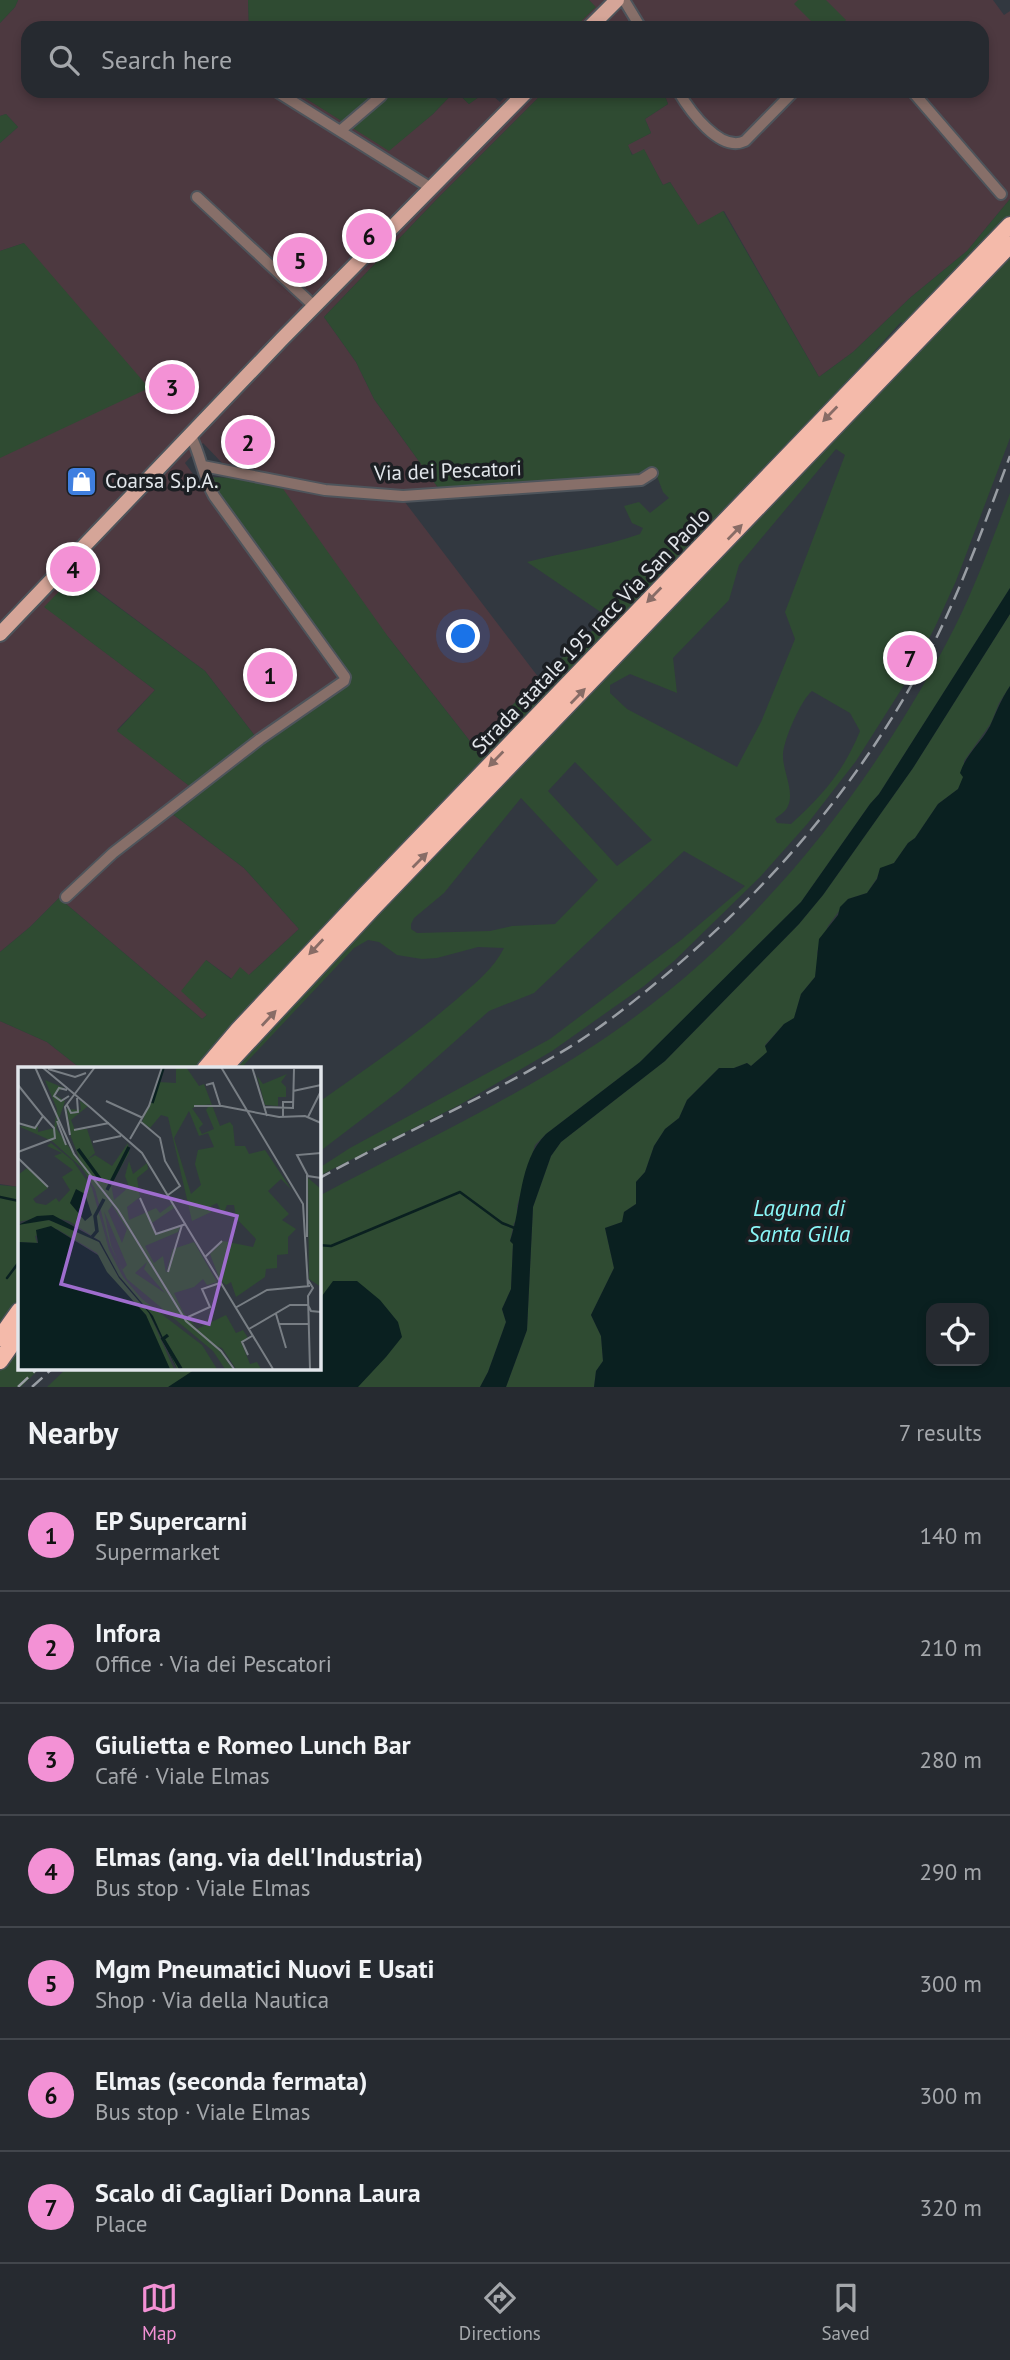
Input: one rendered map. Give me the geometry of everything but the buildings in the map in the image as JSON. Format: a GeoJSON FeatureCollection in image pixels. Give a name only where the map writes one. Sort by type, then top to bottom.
{"type":"FeatureCollection","features":[{"type":"Feature","properties":{"kind":"highway","name":"Strada statale 195 racc Via San Paolo"},"geometry":{"type":"LineString","coordinates":[[225,1067],[916,334],[1010,225]]}},
{"type":"Feature","properties":{"kind":"highway","name":"Strada statale 195 racc Via San Paolo"},"geometry":{"type":"LineString","coordinates":[[207,1067],[363,897],[916,334],[1010,244]]}},
{"type":"Feature","properties":{"kind":"highway"},"geometry":{"type":"LineString","coordinates":[[0,1338],[18,1312]]}},
{"type":"Feature","properties":{"kind":"highway"},"geometry":{"type":"LineString","coordinates":[[0,1361],[18,1335]]}},
{"type":"Feature","properties":{"kind":"main road"},"geometry":{"type":"LineString","coordinates":[[596,21],[617,0]]}},
{"type":"Feature","properties":{"kind":"main road"},"geometry":{"type":"LineString","coordinates":[[0,635],[314,306],[520,98]]}},
{"type":"Feature","properties":{"kind":"street"},"geometry":{"type":"LineString","coordinates":[[624,0],[637,21]]}},
{"type":"Feature","properties":{"kind":"street"},"geometry":{"type":"LineString","coordinates":[[287,98],[431,188]]}},
{"type":"Feature","properties":{"kind":"street"},"geometry":{"type":"LineString","coordinates":[[340,131],[379,98]]}},
{"type":"Feature","properties":{"kind":"street"},"geometry":{"type":"LineString","coordinates":[[682,98],[692,114],[723,142],[738,144],[745,141],[787,98]]}},
{"type":"Feature","properties":{"kind":"street"},"geometry":{"type":"LineString","coordinates":[[918,98],[1001,194]]}},
{"type":"Feature","properties":{"kind":"street"},"geometry":{"type":"LineString","coordinates":[[197,197],[314,306]]}},
{"type":"Feature","properties":{"kind":"street"},"geometry":{"type":"LineString","coordinates":[[66,897],[113,853],[260,739],[344,681],[345,677],[214,496],[203,478],[202,466],[191,436]]}},
{"type":"Feature","properties":{"kind":"street","name":"Via dei Pescatori"},"geometry":{"type":"LineString","coordinates":[[202,466],[325,490],[402,495],[641,480],[652,473]]}},
{"type":"Feature","properties":{"kind":"shaded area"},"geometry":{"type":"Polygon","coordinates":[[[18,0],[248,0],[249,21],[21,21],[21,98],[305,98],[389,150],[448,98],[463,98],[469,104],[477,98],[495,98],[500,102],[504,98],[538,98],[324,317],[356,362],[374,399],[439,489],[398,493],[539,678],[473,745],[389,638],[203,443],[185,463],[341,677],[255,736],[205,671],[76,575],[45,607],[155,690],[117,730],[191,787],[171,813],[244,868],[299,929],[249,975],[232,979],[206,960],[207,1015],[202,1019],[59,898],[0,952],[0,457],[24,243],[0,251],[0,143],[18,127],[6,114],[0,116],[0,23],[18,0]]]}},
{"type":"Feature","properties":{"kind":"shaded area"},"geometry":{"type":"Polygon","coordinates":[[[589,0],[993,0],[1004,15],[1010,11],[1010,199],[967,251],[911,297],[853,352],[819,377],[724,211],[698,226],[670,182],[663,185],[644,150],[633,155],[627,145],[651,133],[645,119],[668,104],[666,98],[989,98],[989,21],[581,21],[595,7],[589,0]]]}},
{"type":"Feature","properties":{"kind":"shaded area"},"geometry":{"type":"Polygon","coordinates":[[[0,1021],[47,1042],[79,1067],[18,1067],[18,1187],[0,1184],[0,1021]]]}},
{"type":"Feature","properties":{"kind":"green space"},"geometry":{"type":"Polygon","coordinates":[[[0,0],[18,0],[0,23],[0,0]]]}},
{"type":"Feature","properties":{"kind":"green space"},"geometry":{"type":"Polygon","coordinates":[[[248,0],[589,0],[596,7],[581,21],[249,21],[248,0]]]}},
{"type":"Feature","properties":{"kind":"green space"},"geometry":{"type":"Polygon","coordinates":[[[798,0],[826,0],[846,20],[811,21],[794,4],[798,0]]]}},
{"type":"Feature","properties":{"kind":"green space"},"geometry":{"type":"Polygon","coordinates":[[[305,98],[448,98],[389,151],[305,98]]]}},
{"type":"Feature","properties":{"kind":"green space"},"geometry":{"type":"Polygon","coordinates":[[[463,98],[477,98],[469,104],[463,98]]]}},
{"type":"Feature","properties":{"kind":"green space"},"geometry":{"type":"Polygon","coordinates":[[[538,98],[666,98],[668,104],[645,119],[651,133],[628,145],[632,155],[644,149],[663,185],[670,182],[698,225],[723,211],[819,377],[853,352],[911,297],[967,251],[1010,199],[1010,438],[956,581],[935,627],[906,682],[856,761],[808,823],[761,876],[674,961],[644,986],[552,1051],[461,1104],[320,1175],[320,1167],[350,1148],[550,1039],[681,940],[745,886],[684,851],[534,993],[489,1011],[399,1091],[320,1151],[320,1101],[440,1013],[483,976],[504,948],[478,947],[437,958],[422,959],[397,955],[379,942],[368,940],[354,948],[242,1067],[235,1067],[924,341],[901,322],[831,399],[243,1015],[197,1067],[79,1067],[47,1042],[0,1021],[0,952],[59,898],[202,1019],[207,1015],[181,991],[206,960],[231,979],[240,967],[249,975],[299,929],[244,868],[171,813],[347,682],[209,477],[237,478],[281,486],[389,638],[473,745],[539,678],[608,617],[527,562],[640,534],[643,528],[632,523],[624,506],[639,502],[650,513],[669,498],[663,492],[653,466],[636,475],[439,489],[374,399],[356,362],[324,317],[538,98]],[[836,449],[739,565],[729,600],[673,658],[677,693],[630,674],[610,685],[610,693],[627,709],[737,767],[761,722],[795,639],[785,612],[845,455],[836,449]],[[812,691],[803,703],[786,739],[783,761],[790,795],[787,808],[775,819],[777,823],[791,824],[813,803],[839,771],[860,731],[850,713],[812,691]],[[575,762],[548,791],[617,866],[652,840],[575,762]],[[521,798],[444,893],[414,918],[411,929],[417,933],[490,931],[512,926],[555,924],[598,880],[521,798]]]}},
{"type":"Feature","properties":{"kind":"green space"},"geometry":{"type":"Polygon","coordinates":[[[6,114],[18,127],[0,143],[0,116],[6,114]]]}},
{"type":"Feature","properties":{"kind":"green space"},"geometry":{"type":"Polygon","coordinates":[[[24,243],[149,388],[0,458],[0,251],[24,243]]]}},
{"type":"Feature","properties":{"kind":"green space"},"geometry":{"type":"Polygon","coordinates":[[[1010,493],[1010,588],[879,794],[801,902],[640,1062],[535,1145],[510,1241],[513,1243],[511,1289],[502,1309],[506,1322],[480,1387],[47,1387],[65,1370],[320,1370],[320,1195],[492,1106],[593,1046],[649,1007],[750,917],[837,815],[876,760],[913,703],[946,644],[981,569],[1010,493]]]}},
{"type":"Feature","properties":{"kind":"green space"},"geometry":{"type":"Polygon","coordinates":[[[75,575],[205,671],[255,736],[192,788],[117,731],[155,690],[44,607],[75,575]]]}},
{"type":"Feature","properties":{"kind":"green space"},"geometry":{"type":"Polygon","coordinates":[[[1010,614],[1010,686],[991,723],[964,761],[964,777],[958,789],[938,804],[894,863],[880,869],[867,893],[848,899],[828,926],[817,952],[819,960],[815,977],[801,994],[794,1019],[784,1024],[765,1045],[768,1052],[751,1066],[747,1063],[734,1068],[719,1068],[687,1100],[679,1118],[665,1129],[654,1146],[645,1172],[636,1182],[636,1204],[624,1212],[623,1222],[605,1228],[614,1268],[591,1315],[601,1336],[603,1361],[596,1371],[594,1387],[506,1387],[527,1330],[533,1207],[551,1156],[561,1142],[665,1061],[799,924],[823,895],[913,768],[1010,614]]]}},
{"type":"Feature","properties":{"kind":"green space"},"geometry":{"type":"Polygon","coordinates":[[[0,1185],[18,1187],[18,1370],[38,1370],[21,1387],[0,1387],[0,1185]]]}},
{"type":"Feature","properties":{"kind":"water"},"geometry":{"type":"Polygon","coordinates":[[[1010,588],[1010,614],[913,768],[823,895],[799,924],[665,1061],[561,1142],[551,1156],[533,1207],[527,1330],[506,1387],[480,1387],[506,1322],[502,1309],[511,1289],[513,1244],[510,1241],[525,1171],[537,1145],[546,1134],[640,1062],[801,902],[879,794],[1010,588]]]}},
{"type":"Feature","properties":{"kind":"water","name":"Laguna di Santa Gilla"},"geometry":{"type":"Polygon","coordinates":[[[1010,686],[1010,1387],[594,1387],[596,1371],[603,1361],[601,1336],[591,1315],[614,1268],[605,1228],[622,1222],[624,1212],[636,1204],[636,1182],[645,1172],[654,1146],[665,1129],[679,1118],[687,1100],[719,1068],[734,1068],[747,1063],[751,1066],[767,1052],[765,1046],[784,1024],[794,1018],[801,994],[815,977],[819,939],[838,915],[840,907],[848,899],[867,893],[877,879],[880,868],[894,863],[938,804],[958,789],[963,777],[960,773],[963,766],[990,726],[1010,686]]]}},
{"type":"Feature","properties":{"kind":"water"},"geometry":{"type":"Polygon","coordinates":[[[333,1281],[357,1281],[380,1300],[398,1322],[402,1337],[358,1387],[168,1387],[194,1370],[320,1370],[320,1299],[333,1281]]]}},
{"type":"Feature","properties":{"kind":"waterway"},"geometry":{"type":"LineString","coordinates":[[320,1245],[331,1246],[460,1192],[502,1223],[517,1229]]}},
{"type":"Feature","properties":{"kind":"waterway"},"geometry":{"type":"LineString","coordinates":[[0,1197],[18,1201]]}},
{"type":"Feature","properties":{"kind":"waterway"},"geometry":{"type":"LineString","coordinates":[[7,1278],[18,1263]]}},
{"type":"Feature","properties":{"kind":"railway"},"geometry":{"type":"LineString","coordinates":[[320,1178],[495,1089],[583,1038],[627,1007],[704,942],[771,875],[833,803],[861,765],[912,684],[953,601],[1010,456]]}},
{"type":"Feature","properties":{"kind":"railway"},"geometry":{"type":"LineString","coordinates":[[18,1387],[36,1370]]}},
{"type":"Feature","properties":{"kind":"railway"},"geometry":{"type":"LineString","coordinates":[[32,1387],[51,1370]]}},
{"type":"Feature","properties":{"kind":"place","name":"Elmas (seconda fermata)"},"geometry":{"type":"Point","coordinates":[369,236]}},
{"type":"Feature","properties":{"kind":"place","name":"Mgm Pneumatici Nuovi E Usati"},"geometry":{"type":"Point","coordinates":[300,260]}},
{"type":"Feature","properties":{"kind":"place","name":"Giulietta e Romeo Lunch Bar"},"geometry":{"type":"Point","coordinates":[172,387]}},
{"type":"Feature","properties":{"kind":"place","name":"Infora"},"geometry":{"type":"Point","coordinates":[248,442]}},
{"type":"Feature","properties":{"kind":"place","name":"Coarsa S.p.A."},"geometry":{"type":"Point","coordinates":[82,481]}},
{"type":"Feature","properties":{"kind":"place","name":"Elmas (ang. via dell'Industria)"},"geometry":{"type":"Point","coordinates":[73,569]}},
{"type":"Feature","properties":{"kind":"place","name":"Scalo di Cagliari Donna Laura"},"geometry":{"type":"Point","coordinates":[910,658]}},
{"type":"Feature","properties":{"kind":"place","name":"EP Supercarni"},"geometry":{"type":"Point","coordinates":[270,675]}}]}
